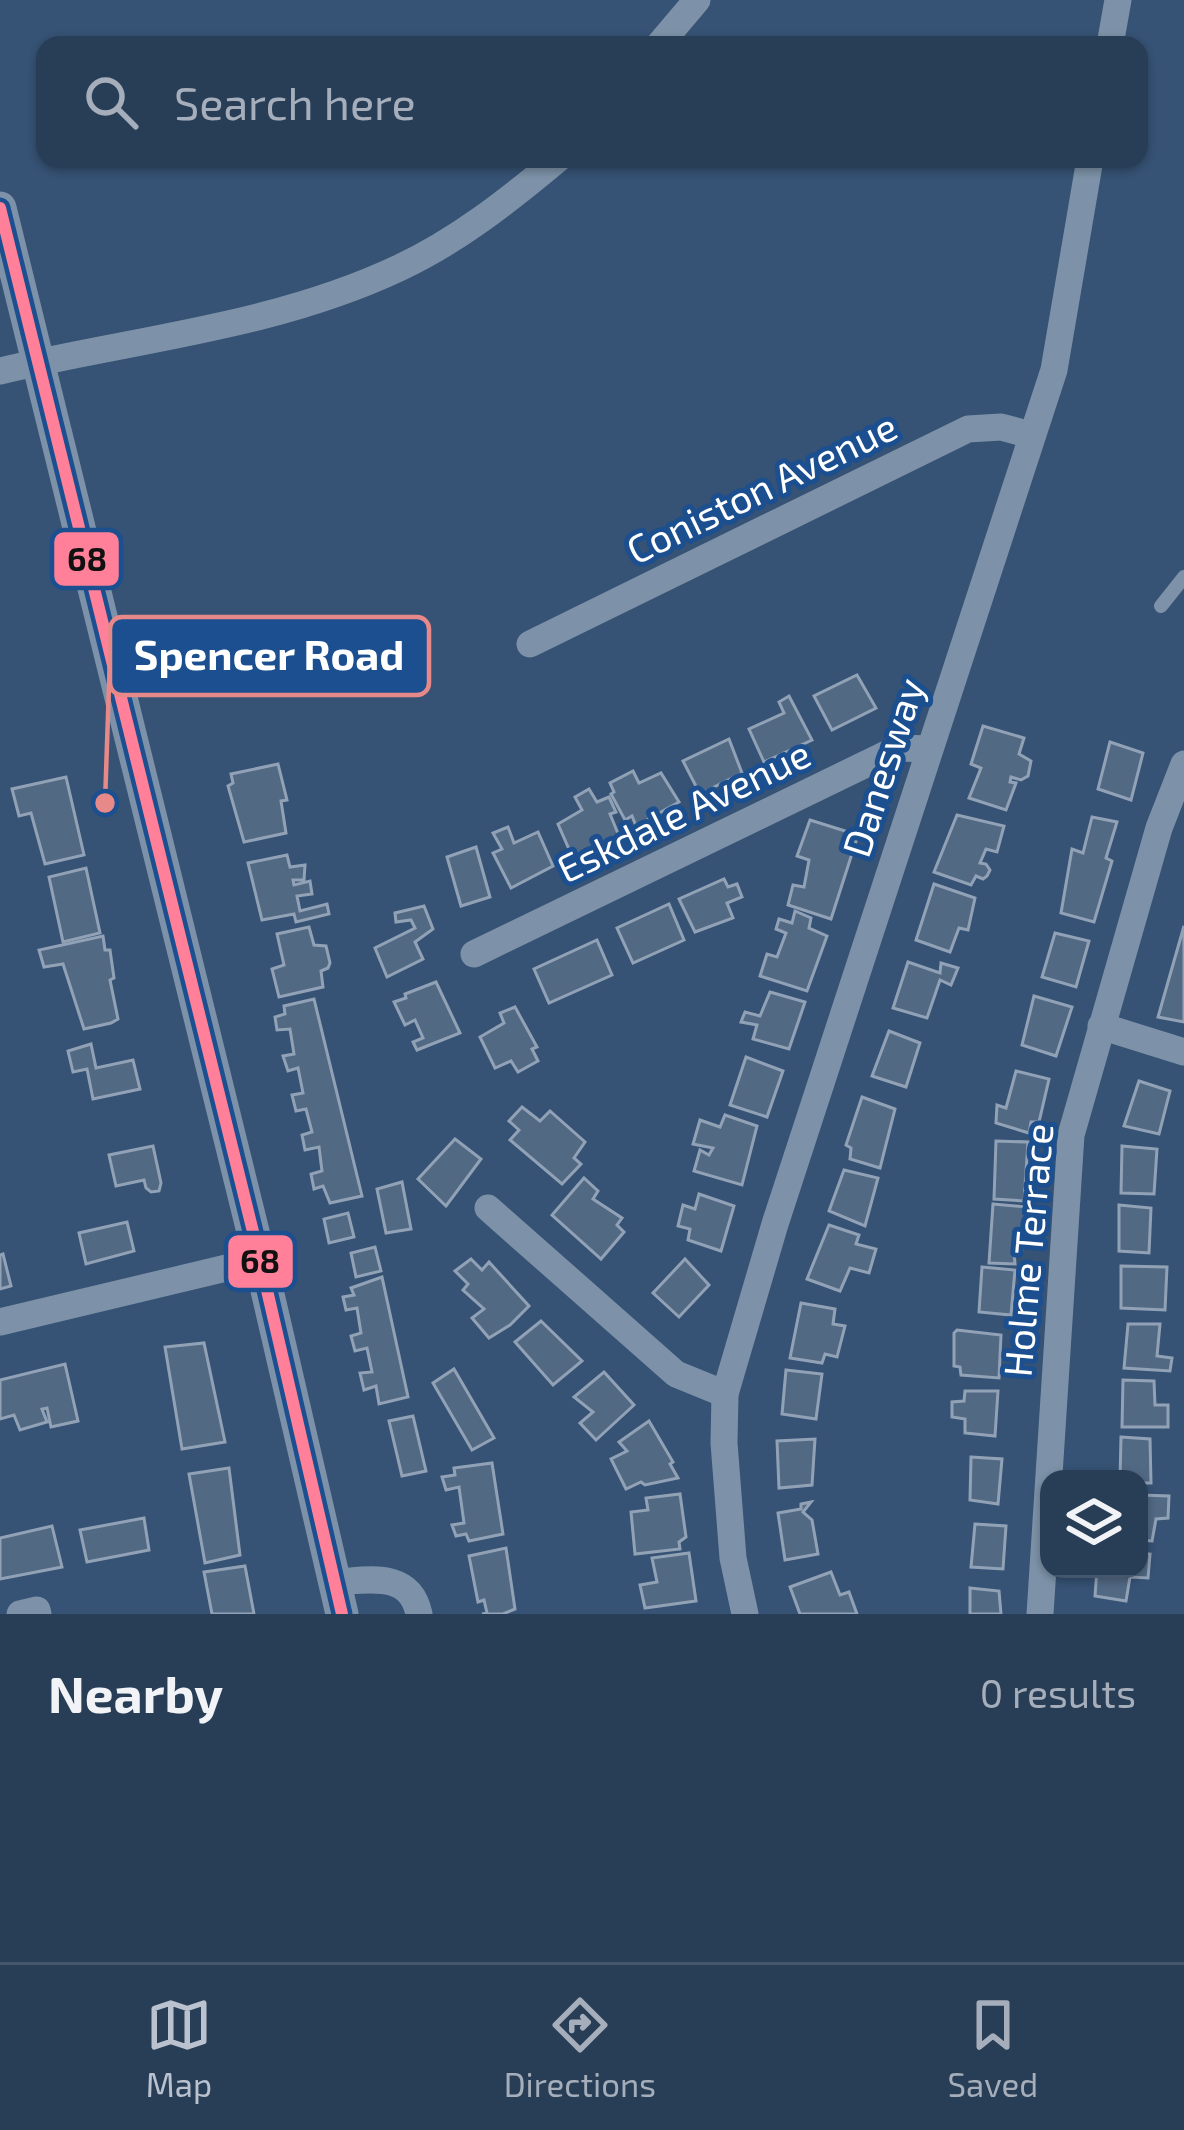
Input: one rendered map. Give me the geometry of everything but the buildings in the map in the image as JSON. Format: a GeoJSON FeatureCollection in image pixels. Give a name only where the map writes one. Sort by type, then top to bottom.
{"type":"FeatureCollection","features":[{"type":"Feature","properties":{"kind":"street"},"geometry":{"type":"LineString","coordinates":[[667,36],[697,0]]}},
{"type":"Feature","properties":{"kind":"street"},"geometry":{"type":"LineString","coordinates":[[1112,36],[1118,0]]}},
{"type":"Feature","properties":{"kind":"street"},"geometry":{"type":"LineString","coordinates":[[0,371],[219,326],[357,287],[448,241],[547,168]]}},
{"type":"Feature","properties":{"kind":"street","name":"Danesway"},"geometry":{"type":"LineString","coordinates":[[745,1614],[733,1558],[725,1394],[775,1224],[1054,370],[1088,168]]}},
{"type":"Feature","properties":{"kind":"street"},"geometry":{"type":"LineString","coordinates":[[0,208],[339,1598],[377,1580],[403,1586],[419,1614]]}},
{"type":"Feature","properties":{"kind":"street","name":"Coniston Avenue"},"geometry":{"type":"LineString","coordinates":[[530,644],[968,430],[1001,428],[1031,435]]}},
{"type":"Feature","properties":{"kind":"street","name":"Eskdale Avenue"},"geometry":{"type":"LineString","coordinates":[[475,954],[899,748],[929,749]]}},
{"type":"Feature","properties":{"kind":"street","name":"Holme Terrace"},"geometry":{"type":"LineString","coordinates":[[1040,1614],[1071,1136],[1159,828],[1184,764]]}},
{"type":"Feature","properties":{"kind":"street"},"geometry":{"type":"LineString","coordinates":[[1101,1026],[1184,1052]]}},
{"type":"Feature","properties":{"kind":"street"},"geometry":{"type":"LineString","coordinates":[[488,1208],[676,1374],[725,1394]]}},
{"type":"Feature","properties":{"kind":"street"},"geometry":{"type":"LineString","coordinates":[[0,1322],[260,1260]]}},
{"type":"Feature","properties":{"kind":"street"},"geometry":{"type":"LineString","coordinates":[[20,1614],[38,1610],[38,1614]]}},
{"type":"Feature","properties":{"kind":"lane"},"geometry":{"type":"LineString","coordinates":[[1161,606],[1184,577]]}},
{"type":"Feature","properties":{"kind":"transit line","name":"68"},"geometry":{"type":"LineString","coordinates":[[0,208],[260,1260],[342,1614]]}},
{"type":"Feature","properties":{"kind":"place","name":"Spencer Road"},"geometry":{"type":"Point","coordinates":[105,803]}}]}
